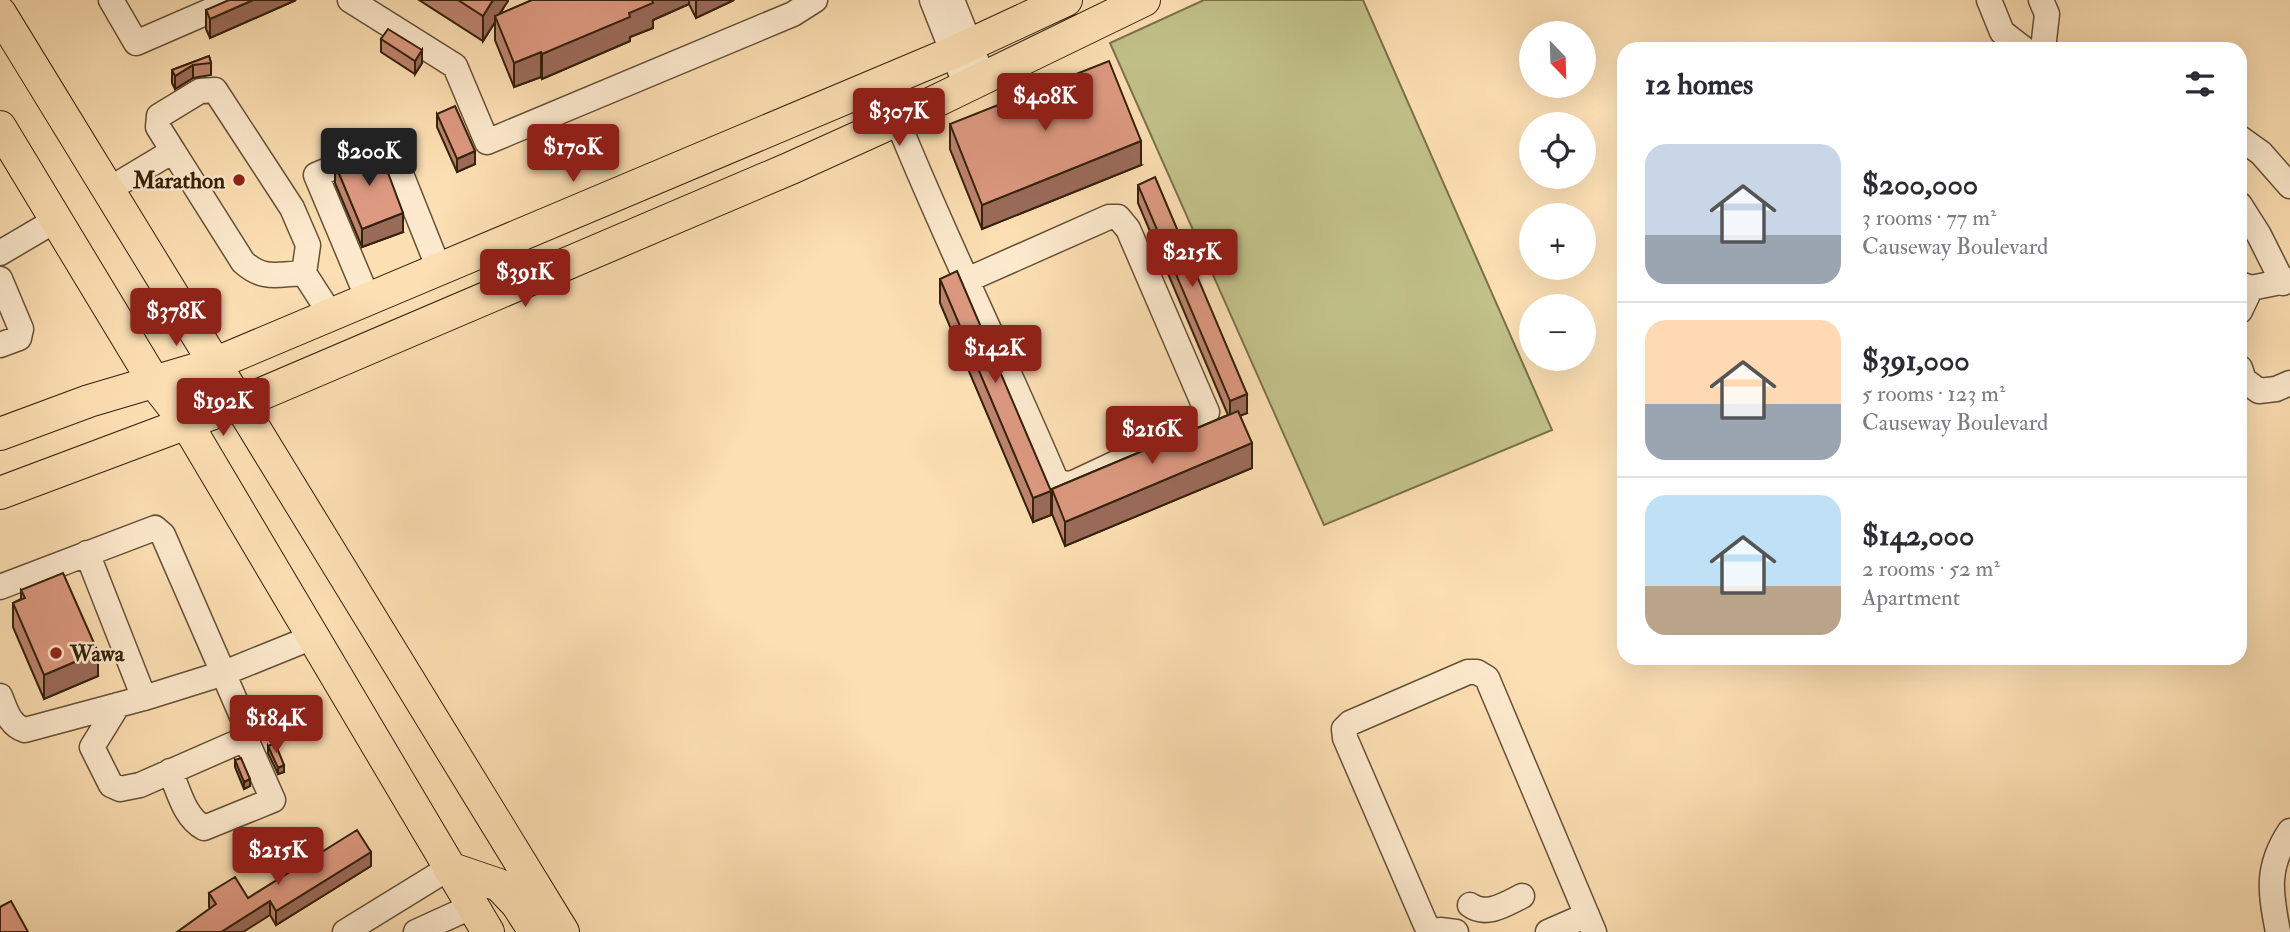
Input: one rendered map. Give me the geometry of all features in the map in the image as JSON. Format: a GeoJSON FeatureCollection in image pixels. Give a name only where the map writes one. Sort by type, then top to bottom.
{"type":"FeatureCollection","features":[{"type":"Feature","properties":{"kind":"main road"},"geometry":{"type":"LineString","coordinates":[[0,434],[89,401],[214,364],[960,49],[1066,0]]}},
{"type":"Feature","properties":{"kind":"main road"},"geometry":{"type":"LineString","coordinates":[[0,493],[240,403],[791,168],[897,120],[1144,0]]}},
{"type":"Feature","properties":{"kind":"main road"},"geometry":{"type":"LineString","coordinates":[[0,13],[563,932]]}},
{"type":"Feature","properties":{"kind":"main road"},"geometry":{"type":"LineString","coordinates":[[0,127],[153,382],[187,424],[480,919]]}},
{"type":"Feature","properties":{"kind":"main road"},"geometry":{"type":"LineString","coordinates":[[450,868],[499,885],[517,904],[535,932]]}},
{"type":"Feature","properties":{"kind":"street"},"geometry":{"type":"LineString","coordinates":[[111,0],[136,43],[235,0]]}},
{"type":"Feature","properties":{"kind":"street"},"geometry":{"type":"LineString","coordinates":[[350,0],[455,66],[487,142],[793,14],[815,0]]}},
{"type":"Feature","properties":{"kind":"street"},"geometry":{"type":"LineString","coordinates":[[932,0],[960,49],[974,82]]}},
{"type":"Feature","properties":{"kind":"street"},"geometry":{"type":"LineString","coordinates":[[952,0],[960,49]]}},
{"type":"Feature","properties":{"kind":"street"},"geometry":{"type":"LineString","coordinates":[[1989,0],[2002,32],[2015,42]]}},
{"type":"Feature","properties":{"kind":"street"},"geometry":{"type":"LineString","coordinates":[[2041,0],[2047,14],[2044,42]]}},
{"type":"Feature","properties":{"kind":"street"},"geometry":{"type":"LineString","coordinates":[[304,273],[267,276],[254,272],[243,262],[158,127],[159,116],[200,91],[215,90],[292,208],[308,245],[304,273],[331,315]]}},
{"type":"Feature","properties":{"kind":"street"},"geometry":{"type":"LineString","coordinates":[[897,120],[967,280],[1055,478],[1071,484],[1199,424],[1204,419],[1207,412],[1134,241],[1126,225],[1118,217],[1109,217],[967,280]]}},
{"type":"Feature","properties":{"kind":"street"},"geometry":{"type":"LineString","coordinates":[[2247,143],[2261,153],[2290,186]]}},
{"type":"Feature","properties":{"kind":"street"},"geometry":{"type":"LineString","coordinates":[[368,299],[316,175],[389,144],[439,269]]}},
{"type":"Feature","properties":{"kind":"street"},"geometry":{"type":"LineString","coordinates":[[108,190],[173,151]]}},
{"type":"Feature","properties":{"kind":"street"},"geometry":{"type":"LineString","coordinates":[[2247,216],[2287,281],[2247,286]]}},
{"type":"Feature","properties":{"kind":"street"},"geometry":{"type":"LineString","coordinates":[[0,253],[56,220]]}},
{"type":"Feature","properties":{"kind":"street"},"geometry":{"type":"LineString","coordinates":[[0,279],[8,307],[21,329],[19,338],[0,345]]}},
{"type":"Feature","properties":{"kind":"street"},"geometry":{"type":"LineString","coordinates":[[2247,382],[2259,391],[2276,389],[2290,383]]}},
{"type":"Feature","properties":{"kind":"street"},"geometry":{"type":"LineString","coordinates":[[0,587],[155,528],[163,535],[248,730],[238,742],[140,785],[120,789],[111,785],[92,747],[118,705]]}},
{"type":"Feature","properties":{"kind":"street"},"geometry":{"type":"LineString","coordinates":[[87,553],[144,698]]}},
{"type":"Feature","properties":{"kind":"street"},"geometry":{"type":"LineString","coordinates":[[0,696],[10,721],[25,730],[224,673],[313,637]]}},
{"type":"Feature","properties":{"kind":"street"},"geometry":{"type":"LineString","coordinates":[[1456,932],[1430,932],[1345,738],[1344,729],[1350,723],[1468,672],[1477,672],[1487,677],[1591,924],[1548,932]]}},
{"type":"Feature","properties":{"kind":"street"},"geometry":{"type":"LineString","coordinates":[[170,771],[189,816],[204,828],[273,800],[244,735]]}},
{"type":"Feature","properties":{"kind":"street"},"geometry":{"type":"LineString","coordinates":[[2278,932],[2271,894],[2277,852],[2290,831]]}},
{"type":"Feature","properties":{"kind":"street"},"geometry":{"type":"LineString","coordinates":[[345,932],[450,868]]}},
{"type":"Feature","properties":{"kind":"street"},"geometry":{"type":"LineString","coordinates":[[1469,905],[1476,911],[1486,911],[1522,897]]}},
{"type":"Feature","properties":{"kind":"street"},"geometry":{"type":"LineString","coordinates":[[416,932],[480,919]]}},
{"type":"Feature","properties":{"kind":"shaded area"},"geometry":{"type":"Polygon","coordinates":[[[1204,0],[1363,0],[1519,355],[1519,371],[1526,371],[1552,430],[1324,525],[1110,43],[1204,0]]]}},
{"type":"Feature","properties":{"kind":"building"},"geometry":{"type":"Polygon","coordinates":[[[229,0],[253,0],[210,19],[206,10],[229,0]]]}},
{"type":"Feature","properties":{"kind":"building"},"geometry":{"type":"Polygon","coordinates":[[[458,0],[493,0],[483,16],[458,0]]]}},
{"type":"Feature","properties":{"kind":"building"},"geometry":{"type":"Polygon","coordinates":[[[532,0],[652,0],[653,3],[629,13],[630,17],[514,63],[495,16],[532,0]]]}},
{"type":"Feature","properties":{"kind":"building"},"geometry":{"type":"Polygon","coordinates":[[[388,29],[422,50],[415,61],[381,39],[388,29]]]}},
{"type":"Feature","properties":{"kind":"building"},"geometry":{"type":"Polygon","coordinates":[[[209,56],[211,63],[193,65],[175,76],[172,70],[209,56]]]}},
{"type":"Feature","properties":{"kind":"building"},"geometry":{"type":"Polygon","coordinates":[[[1109,61],[1141,141],[982,205],[950,124],[1109,61]]]}},
{"type":"Feature","properties":{"kind":"building"},"geometry":{"type":"Polygon","coordinates":[[[455,106],[475,151],[457,159],[437,114],[455,106]]]}},
{"type":"Feature","properties":{"kind":"building"},"geometry":{"type":"Polygon","coordinates":[[[378,146],[403,213],[362,229],[335,164],[378,146]]]}},
{"type":"Feature","properties":{"kind":"building"},"geometry":{"type":"Polygon","coordinates":[[[1155,177],[1247,394],[1230,401],[1138,185],[1155,177]]]}},
{"type":"Feature","properties":{"kind":"building"},"geometry":{"type":"Polygon","coordinates":[[[957,271],[1051,491],[1033,498],[940,279],[957,271]]]}},
{"type":"Feature","properties":{"kind":"building"},"geometry":{"type":"Polygon","coordinates":[[[1238,411],[1252,443],[1065,522],[1052,489],[1238,411]]]}},
{"type":"Feature","properties":{"kind":"building","name":"Wawa"},"geometry":{"type":"Polygon","coordinates":[[[63,573],[98,652],[44,675],[13,603],[25,598],[21,590],[63,573]]]}},
{"type":"Feature","properties":{"kind":"building"},"geometry":{"type":"Polygon","coordinates":[[[275,743],[284,765],[278,768],[268,746],[275,743]]]}},
{"type":"Feature","properties":{"kind":"building"},"geometry":{"type":"Polygon","coordinates":[[[241,758],[250,779],[244,782],[235,760],[241,758]]]}},
{"type":"Feature","properties":{"kind":"building"},"geometry":{"type":"Polygon","coordinates":[[[357,830],[371,852],[276,911],[270,901],[221,932],[177,932],[216,904],[209,893],[235,877],[248,898],[357,830]]]}},
{"type":"Feature","properties":{"kind":"building"},"geometry":{"type":"Polygon","coordinates":[[[11,901],[28,932],[0,932],[0,907],[11,901]]]}},
{"type":"Feature","properties":{"kind":"place","name":"Marathon"},"geometry":{"type":"Point","coordinates":[239,180]}},
{"type":"Feature","properties":{"kind":"place","name":"Wawa"},"geometry":{"type":"Point","coordinates":[56,653]}}]}
